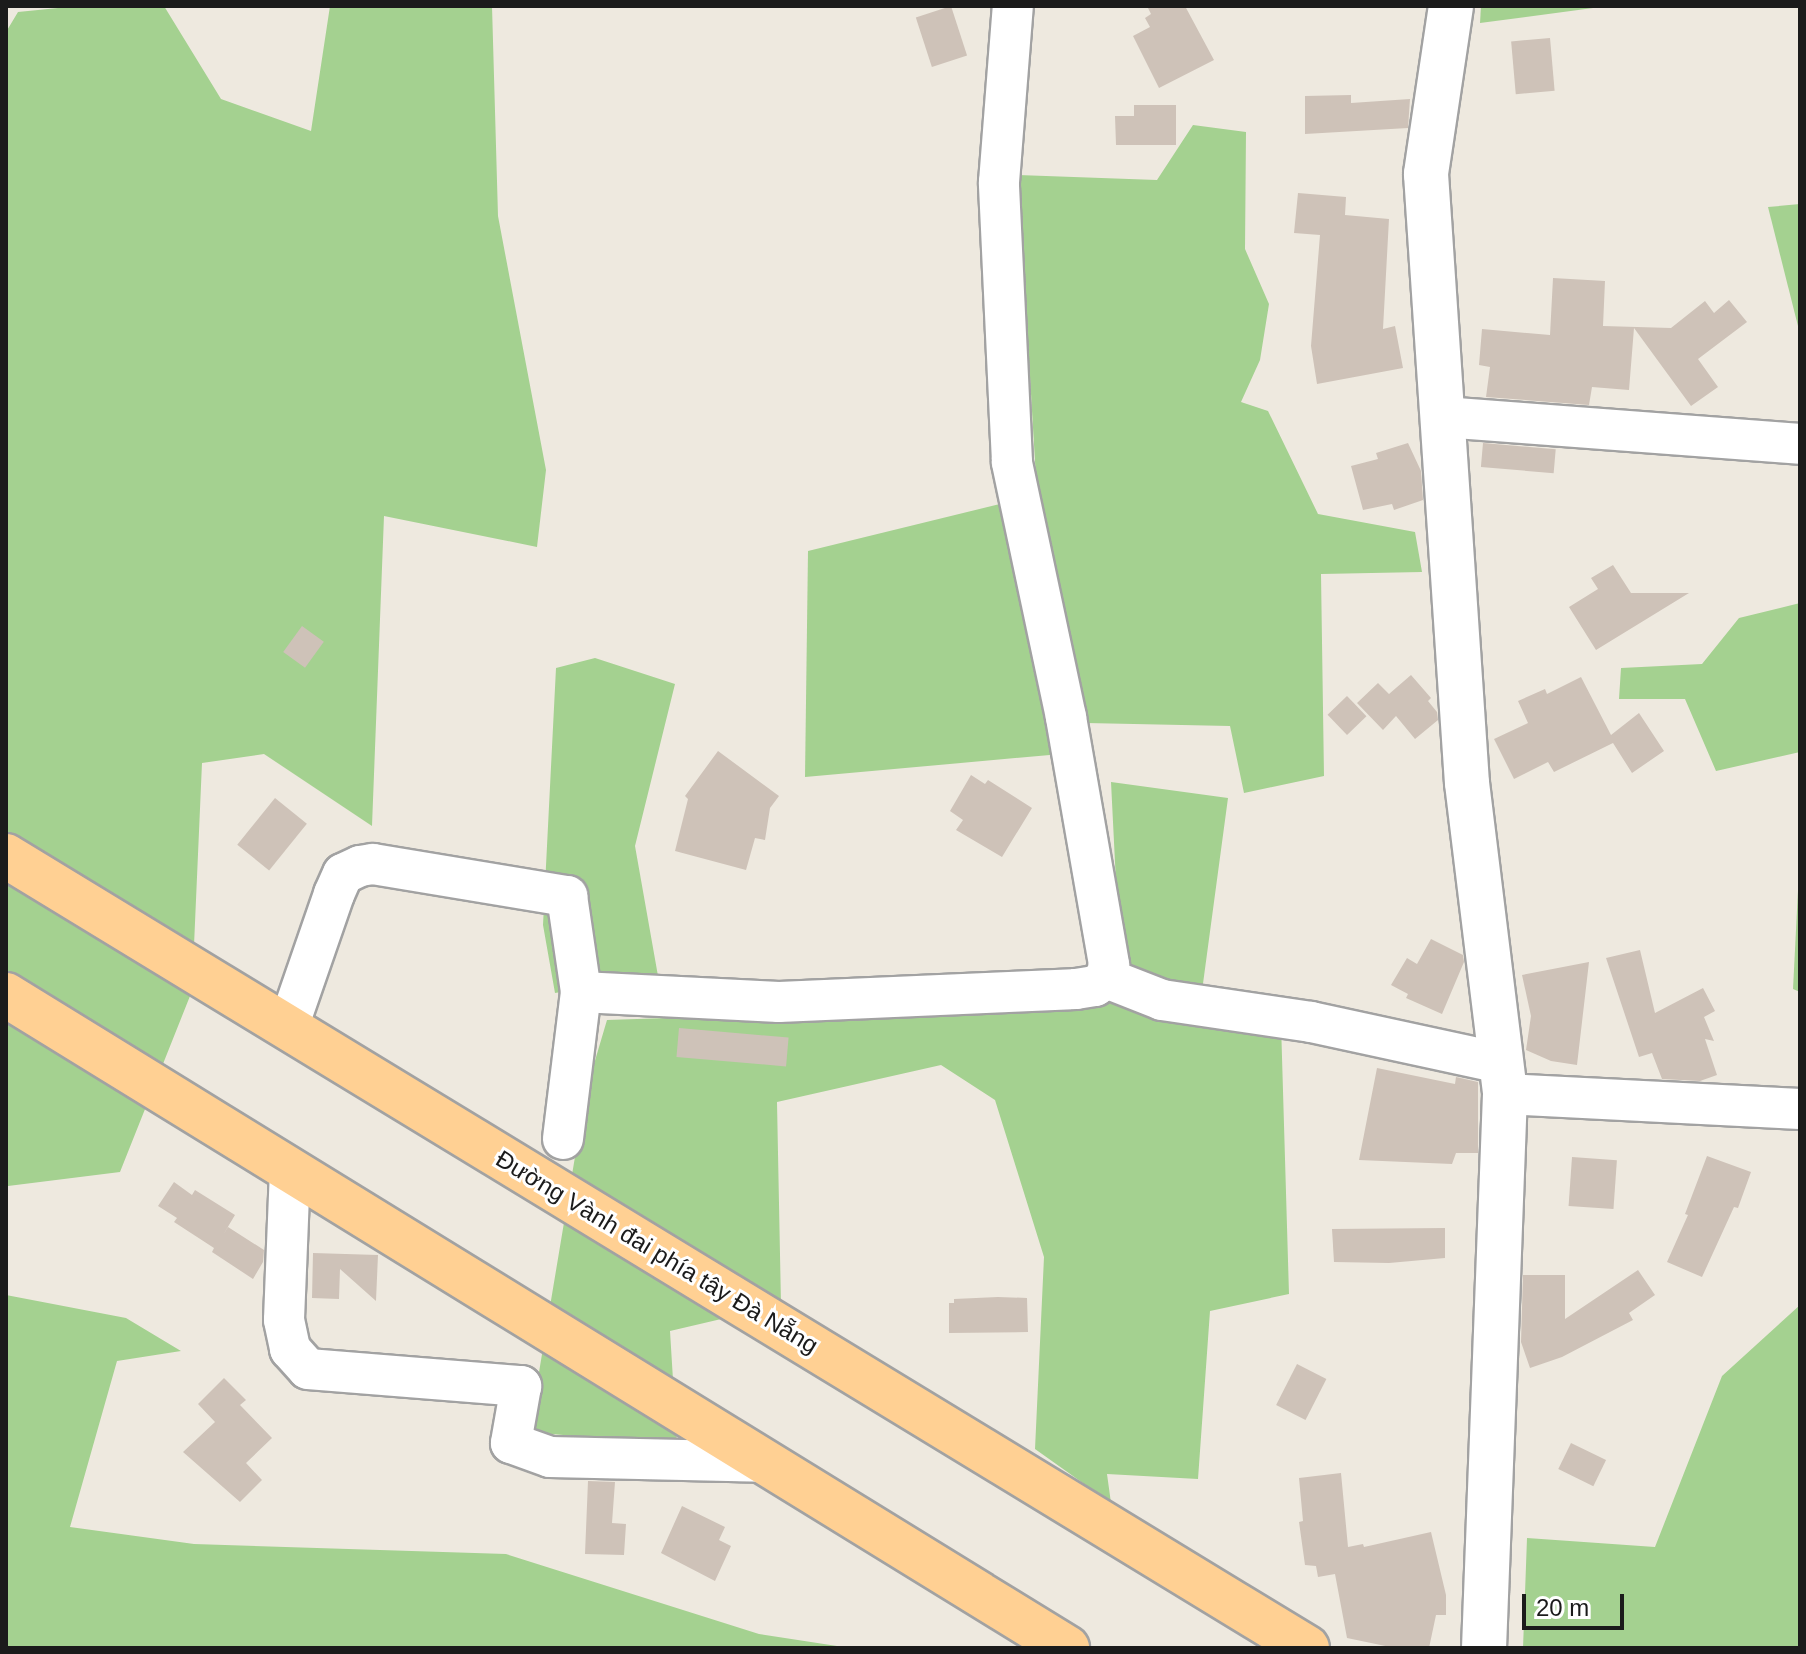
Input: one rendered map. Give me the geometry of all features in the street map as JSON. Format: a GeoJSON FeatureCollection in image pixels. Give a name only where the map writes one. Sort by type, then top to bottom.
{"type":"FeatureCollection","features":[{"type":"Feature","properties":{"kind":"main road","name":"Đường Vành đai phía tây Đà Nẵng"},"geometry":{"type":"LineString","coordinates":[[6,856],[1307,1648]]}},
{"type":"Feature","properties":{"kind":"main road"},"geometry":{"type":"LineString","coordinates":[[6,995],[1067,1648]]}},
{"type":"Feature","properties":{"kind":"street"},"geometry":{"type":"LineString","coordinates":[[581,992],[779,1002],[1076,989],[1095,986],[1106,978],[1109,964],[1066,717],[1012,462],[999,182],[1013,6]]}},
{"type":"Feature","properties":{"kind":"street"},"geometry":{"type":"LineString","coordinates":[[1451,6],[1426,174],[1467,783],[1503,1078],[1484,1648]]}},
{"type":"Feature","properties":{"kind":"street"},"geometry":{"type":"LineString","coordinates":[[1443,417],[1800,444]]}},
{"type":"Feature","properties":{"kind":"street"},"geometry":{"type":"LineString","coordinates":[[288,1027],[343,874],[373,864],[567,896],[581,992],[563,1139]]}},
{"type":"Feature","properties":{"kind":"street"},"geometry":{"type":"LineString","coordinates":[[1106,978],[1162,1000],[1311,1022],[1503,1078],[1800,1109]]}},
{"type":"Feature","properties":{"kind":"street"},"geometry":{"type":"LineString","coordinates":[[290,1170],[284,1320],[290,1349],[308,1369],[521,1386],[511,1443],[550,1457],[765,1462]]}},
{"type":"Feature","properties":{"kind":"green space"},"geometry":{"type":"Polygon","coordinates":[[[78,6],[164,6],[221,99],[311,131],[330,6],[492,6],[498,216],[546,470],[537,547],[384,516],[372,826],[264,754],[202,763],[192,991],[120,1172],[8,1186],[6,1231],[6,32],[18,12],[78,6]]]}},
{"type":"Feature","properties":{"kind":"green space"},"geometry":{"type":"Polygon","coordinates":[[[1481,6],[1608,6],[1480,23],[1481,6]]]}},
{"type":"Feature","properties":{"kind":"green space"},"geometry":{"type":"Polygon","coordinates":[[[1193,125],[1246,132],[1245,249],[1269,304],[1260,360],[1241,402],[1268,411],[1318,514],[1415,532],[1422,572],[1321,574],[1324,776],[1244,793],[1230,726],[1086,723],[1036,478],[1018,175],[1157,180],[1193,125]]]}},
{"type":"Feature","properties":{"kind":"green space"},"geometry":{"type":"Polygon","coordinates":[[[1800,204],[1800,334],[1768,207],[1800,204]]]}},
{"type":"Feature","properties":{"kind":"green space"},"geometry":{"type":"Polygon","coordinates":[[[1008,502],[1061,754],[805,777],[808,551],[1008,502]]]}},
{"type":"Feature","properties":{"kind":"green space"},"geometry":{"type":"Polygon","coordinates":[[[1800,603],[1800,752],[1716,771],[1685,699],[1619,699],[1621,668],[1702,664],[1739,618],[1800,603]]]}},
{"type":"Feature","properties":{"kind":"green space"},"geometry":{"type":"Polygon","coordinates":[[[595,658],[675,684],[635,846],[658,976],[555,993],[543,925],[556,668],[595,658]]]}},
{"type":"Feature","properties":{"kind":"green space"},"geometry":{"type":"Polygon","coordinates":[[[1111,782],[1228,798],[1202,991],[1281,1023],[1289,1294],[1210,1311],[1198,1479],[1107,1474],[1111,1503],[1035,1449],[1044,1257],[995,1100],[941,1065],[777,1102],[781,1305],[670,1331],[677,1445],[529,1432],[586,1091],[607,1020],[1122,1003],[1111,782]]]}},
{"type":"Feature","properties":{"kind":"green space"},"geometry":{"type":"Polygon","coordinates":[[[1800,851],[1800,992],[1793,989],[1800,851]]]}},
{"type":"Feature","properties":{"kind":"green space"},"geometry":{"type":"Polygon","coordinates":[[[6,1295],[126,1318],[181,1351],[117,1361],[70,1527],[194,1544],[506,1554],[759,1634],[850,1648],[6,1648],[6,1295]]]}},
{"type":"Feature","properties":{"kind":"green space"},"geometry":{"type":"Polygon","coordinates":[[[1800,1305],[1800,1648],[1523,1648],[1527,1538],[1655,1547],[1722,1376],[1800,1305]]]}},
{"type":"Feature","properties":{"kind":"building"},"geometry":{"type":"Polygon","coordinates":[[[951,6],[967,55],[932,67],[916,17],[951,6]]]}},
{"type":"Feature","properties":{"kind":"building"},"geometry":{"type":"Polygon","coordinates":[[[1147,6],[1185,6],[1214,60],[1159,88],[1133,36],[1150,27],[1145,18],[1151,14],[1147,6]]]}},
{"type":"Feature","properties":{"kind":"building"},"geometry":{"type":"Polygon","coordinates":[[[1550,38],[1555,91],[1516,94],[1511,41],[1550,38]]]}},
{"type":"Feature","properties":{"kind":"building"},"geometry":{"type":"Polygon","coordinates":[[[1351,95],[1351,103],[1410,99],[1408,128],[1305,134],[1305,96],[1351,95]]]}},
{"type":"Feature","properties":{"kind":"building"},"geometry":{"type":"Polygon","coordinates":[[[1134,105],[1176,105],[1176,145],[1116,145],[1115,116],[1134,116],[1134,105]]]}},
{"type":"Feature","properties":{"kind":"building"},"geometry":{"type":"Polygon","coordinates":[[[1298,193],[1346,197],[1345,215],[1389,219],[1383,329],[1395,326],[1403,368],[1317,384],[1311,346],[1320,235],[1294,233],[1298,193]]]}},
{"type":"Feature","properties":{"kind":"building"},"geometry":{"type":"Polygon","coordinates":[[[1553,278],[1605,281],[1603,326],[1671,328],[1705,301],[1714,313],[1729,300],[1747,322],[1698,359],[1718,387],[1691,406],[1634,328],[1629,390],[1592,387],[1589,405],[1486,397],[1490,367],[1479,365],[1482,329],[1550,335],[1553,278]]]}},
{"type":"Feature","properties":{"kind":"building"},"geometry":{"type":"Polygon","coordinates":[[[1408,443],[1421,471],[1423,500],[1394,510],[1392,504],[1363,510],[1351,466],[1378,459],[1376,453],[1408,443]]]}},
{"type":"Feature","properties":{"kind":"building"},"geometry":{"type":"Polygon","coordinates":[[[1483,443],[1556,449],[1554,473],[1481,467],[1483,443]]]}},
{"type":"Feature","properties":{"kind":"building"},"geometry":{"type":"Polygon","coordinates":[[[1613,565],[1631,593],[1689,593],[1596,650],[1569,607],[1598,589],[1591,578],[1613,565]]]}},
{"type":"Feature","properties":{"kind":"building"},"geometry":{"type":"Polygon","coordinates":[[[302,626],[324,642],[305,668],[283,652],[302,626]]]}},
{"type":"Feature","properties":{"kind":"building"},"geometry":{"type":"Polygon","coordinates":[[[1411,675],[1431,698],[1428,701],[1437,712],[1438,720],[1415,739],[1396,716],[1383,730],[1357,703],[1378,683],[1389,694],[1411,675]]]}},
{"type":"Feature","properties":{"kind":"building"},"geometry":{"type":"Polygon","coordinates":[[[1581,677],[1611,735],[1639,713],[1664,751],[1632,773],[1613,743],[1554,772],[1548,762],[1514,779],[1494,739],[1528,723],[1518,701],[1545,689],[1547,694],[1581,677]]]}},
{"type":"Feature","properties":{"kind":"building"},"geometry":{"type":"Polygon","coordinates":[[[1347,696],[1366,716],[1347,735],[1328,715],[1347,696]]]}},
{"type":"Feature","properties":{"kind":"building"},"geometry":{"type":"Polygon","coordinates":[[[718,751],[779,796],[770,808],[765,840],[755,838],[746,870],[675,851],[688,799],[685,796],[718,751]]]}},
{"type":"Feature","properties":{"kind":"building"},"geometry":{"type":"Polygon","coordinates":[[[971,775],[985,784],[988,780],[1032,808],[1002,857],[956,830],[963,820],[950,811],[971,775]]]}},
{"type":"Feature","properties":{"kind":"building"},"geometry":{"type":"Polygon","coordinates":[[[275,798],[307,824],[269,870],[237,845],[275,798]]]}},
{"type":"Feature","properties":{"kind":"building"},"geometry":{"type":"Polygon","coordinates":[[[1431,939],[1463,955],[1464,962],[1442,1014],[1406,998],[1408,994],[1391,985],[1407,958],[1417,964],[1431,939]]]}},
{"type":"Feature","properties":{"kind":"building"},"geometry":{"type":"Polygon","coordinates":[[[1640,950],[1655,1013],[1703,988],[1715,1011],[1704,1017],[1714,1041],[1705,1039],[1717,1075],[1700,1081],[1662,1079],[1652,1053],[1639,1057],[1606,958],[1640,950]]]}},
{"type":"Feature","properties":{"kind":"building"},"geometry":{"type":"Polygon","coordinates":[[[1589,962],[1577,1065],[1551,1061],[1526,1050],[1531,1016],[1522,975],[1589,962]]]}},
{"type":"Feature","properties":{"kind":"building"},"geometry":{"type":"Polygon","coordinates":[[[679,1028],[789,1038],[786,1066],[676,1057],[679,1028]]]}},
{"type":"Feature","properties":{"kind":"building"},"geometry":{"type":"Polygon","coordinates":[[[1377,1068],[1455,1084],[1456,1077],[1478,1082],[1478,1153],[1456,1153],[1452,1164],[1359,1160],[1377,1068]]]}},
{"type":"Feature","properties":{"kind":"building"},"geometry":{"type":"Polygon","coordinates":[[[1707,1156],[1751,1172],[1738,1208],[1734,1207],[1702,1277],[1667,1262],[1688,1215],[1685,1214],[1707,1156]]]}},
{"type":"Feature","properties":{"kind":"building"},"geometry":{"type":"Polygon","coordinates":[[[1572,1157],[1617,1160],[1613,1209],[1569,1206],[1572,1157]]]}},
{"type":"Feature","properties":{"kind":"building"},"geometry":{"type":"Polygon","coordinates":[[[174,1182],[192,1195],[195,1190],[235,1215],[223,1235],[228,1227],[264,1250],[263,1262],[253,1279],[212,1252],[214,1248],[174,1222],[177,1218],[158,1206],[174,1182]]]}},
{"type":"Feature","properties":{"kind":"building"},"geometry":{"type":"Polygon","coordinates":[[[1445,1228],[1445,1258],[1389,1263],[1334,1262],[1332,1229],[1445,1228]]]}},
{"type":"Feature","properties":{"kind":"building"},"geometry":{"type":"Polygon","coordinates":[[[313,1253],[378,1255],[376,1301],[340,1269],[339,1299],[312,1298],[313,1253]]]}},
{"type":"Feature","properties":{"kind":"building"},"geometry":{"type":"Polygon","coordinates":[[[1638,1270],[1655,1295],[1629,1313],[1633,1320],[1562,1357],[1530,1368],[1521,1342],[1523,1275],[1565,1275],[1565,1319],[1638,1270]]]}},
{"type":"Feature","properties":{"kind":"building"},"geometry":{"type":"Polygon","coordinates":[[[1027,1298],[1028,1332],[949,1333],[949,1303],[954,1303],[954,1299],[1027,1298]]]}},
{"type":"Feature","properties":{"kind":"building"},"geometry":{"type":"Polygon","coordinates":[[[1297,1364],[1326,1379],[1306,1420],[1276,1405],[1297,1364]]]}},
{"type":"Feature","properties":{"kind":"building"},"geometry":{"type":"Polygon","coordinates":[[[224,1378],[246,1400],[240,1405],[272,1438],[246,1463],[262,1480],[240,1502],[183,1452],[215,1422],[198,1404],[224,1378]]]}},
{"type":"Feature","properties":{"kind":"building"},"geometry":{"type":"Polygon","coordinates":[[[1571,1443],[1606,1460],[1593,1486],[1558,1469],[1571,1443]]]}},
{"type":"Feature","properties":{"kind":"building"},"geometry":{"type":"Polygon","coordinates":[[[1341,1473],[1348,1547],[1363,1544],[1364,1547],[1431,1532],[1446,1595],[1446,1615],[1436,1615],[1429,1648],[1395,1648],[1347,1638],[1335,1574],[1318,1577],[1316,1566],[1305,1565],[1299,1522],[1303,1521],[1299,1478],[1341,1473]]]}},
{"type":"Feature","properties":{"kind":"building"},"geometry":{"type":"Polygon","coordinates":[[[588,1481],[615,1482],[612,1523],[626,1524],[624,1555],[585,1554],[588,1481]]]}},
{"type":"Feature","properties":{"kind":"building"},"geometry":{"type":"Polygon","coordinates":[[[682,1506],[725,1527],[719,1540],[731,1546],[715,1581],[661,1553],[682,1506]]]}}]}
